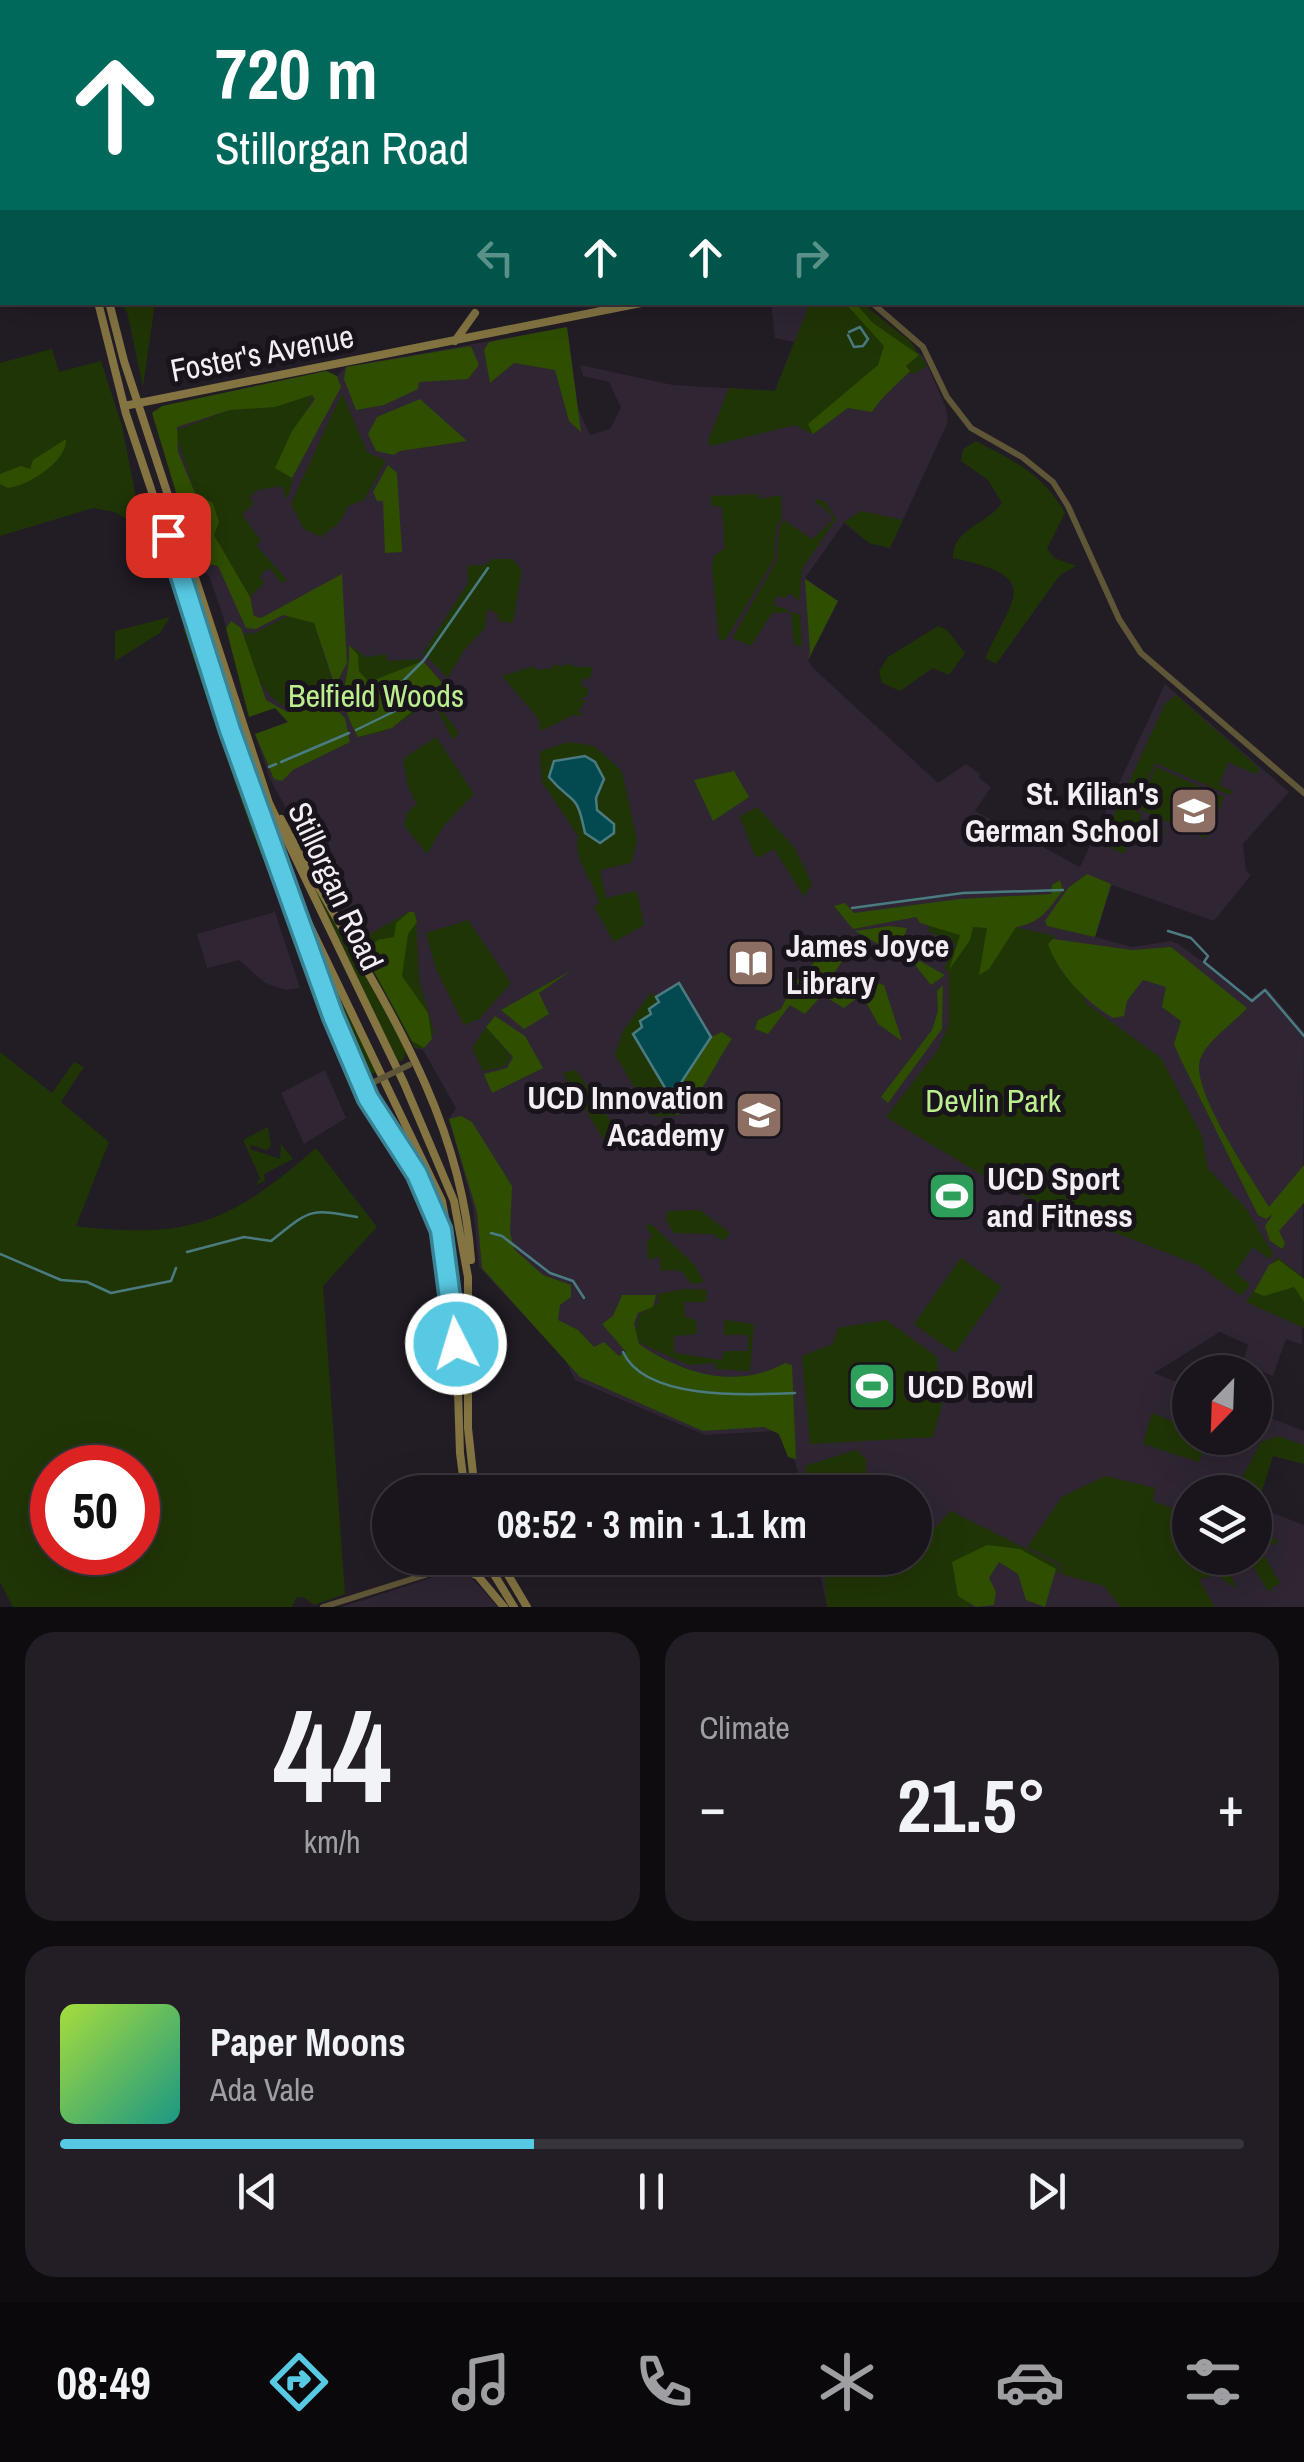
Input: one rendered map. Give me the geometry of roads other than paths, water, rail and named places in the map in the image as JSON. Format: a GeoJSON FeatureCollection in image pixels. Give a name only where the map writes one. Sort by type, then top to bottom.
{"type":"FeatureCollection","features":[{"type":"Feature","properties":{"kind":"main road","name":"Stillorgan Road"},"geometry":{"type":"LineString","coordinates":[[99,305],[124,406],[252,792],[293,892],[436,1184],[452,1248],[464,1475]]}},
{"type":"Feature","properties":{"kind":"main road","name":"Stillorgan Road"},"geometry":{"type":"LineString","coordinates":[[109,305],[257,770],[301,878],[445,1175],[458,1213],[468,1277],[468,1438],[473,1475]]}},
{"type":"Feature","properties":{"kind":"main road","name":"Foster's Avenue"},"geometry":{"type":"LineString","coordinates":[[124,406],[632,305]]}},
{"type":"Feature","properties":{"kind":"main road"},"geometry":{"type":"LineString","coordinates":[[456,342],[474,313]]}},
{"type":"Feature","properties":{"kind":"main road"},"geometry":{"type":"LineString","coordinates":[[257,770],[440,1115],[464,1193],[472,1261],[468,1277]]}},
{"type":"Feature","properties":{"kind":"main road"},"geometry":{"type":"LineString","coordinates":[[252,792],[367,1086],[436,1216],[446,1247],[454,1312]]}},
{"type":"Feature","properties":{"kind":"main road"},"geometry":{"type":"LineString","coordinates":[[476,1575],[504,1607]]}},
{"type":"Feature","properties":{"kind":"main road"},"geometry":{"type":"LineString","coordinates":[[492,1575],[514,1607]]}},
{"type":"Feature","properties":{"kind":"main road"},"geometry":{"type":"LineString","coordinates":[[508,1575],[527,1607]]}},
{"type":"Feature","properties":{"kind":"street"},"geometry":{"type":"LineString","coordinates":[[874,305],[923,347],[947,397],[971,428],[1022,457],[1053,482],[1068,506],[1119,619],[1141,653],[1204,712],[1304,793]]}},
{"type":"Feature","properties":{"kind":"street"},"geometry":{"type":"LineString","coordinates":[[367,1086],[413,1064]]}},
{"type":"Feature","properties":{"kind":"street"},"geometry":{"type":"LineString","coordinates":[[323,1607],[426,1575]]}},
{"type":"Feature","properties":{"kind":"water"},"geometry":{"type":"Polygon","coordinates":[[[585,756],[595,762],[604,779],[596,798],[597,810],[614,824],[614,833],[600,843],[585,833],[576,804],[549,777],[554,761],[585,756]]]}},
{"type":"Feature","properties":{"kind":"water"},"geometry":{"type":"Polygon","coordinates":[[[679,983],[711,1037],[671,1098],[633,1034],[642,1027],[640,1021],[651,1014],[649,1009],[659,1002],[656,997],[679,983]]]}},
{"type":"Feature","properties":{"kind":"waterway"},"geometry":{"type":"LineString","coordinates":[[848,335],[854,347],[863,346],[868,339],[860,327],[849,332]]}},
{"type":"Feature","properties":{"kind":"waterway"},"geometry":{"type":"LineString","coordinates":[[399,685],[424,660],[488,568]]}},
{"type":"Feature","properties":{"kind":"waterway"},"geometry":{"type":"LineString","coordinates":[[356,730],[397,710],[394,694]]}},
{"type":"Feature","properties":{"kind":"waterway"},"geometry":{"type":"LineString","coordinates":[[281,762],[349,733]]}},
{"type":"Feature","properties":{"kind":"waterway"},"geometry":{"type":"LineString","coordinates":[[269,767],[276,764]]}},
{"type":"Feature","properties":{"kind":"waterway"},"geometry":{"type":"LineString","coordinates":[[852,908],[963,893],[1063,890]]}},
{"type":"Feature","properties":{"kind":"waterway"},"geometry":{"type":"LineString","coordinates":[[1168,931],[1191,938],[1208,956],[1204,962],[1252,1001],[1265,990],[1304,1036]]}},
{"type":"Feature","properties":{"kind":"waterway"},"geometry":{"type":"LineString","coordinates":[[187,1252],[244,1237],[271,1241],[302,1217],[319,1212],[357,1217]]}},
{"type":"Feature","properties":{"kind":"waterway"},"geometry":{"type":"LineString","coordinates":[[491,1233],[502,1236],[550,1273],[573,1281],[584,1298]]}},
{"type":"Feature","properties":{"kind":"waterway"},"geometry":{"type":"LineString","coordinates":[[0,1254],[61,1280],[87,1282],[111,1293],[171,1281],[176,1268]]}},
{"type":"Feature","properties":{"kind":"waterway"},"geometry":{"type":"LineString","coordinates":[[623,1352],[635,1368],[675,1387],[726,1394],[795,1393]]}},
{"type":"Feature","properties":{"kind":"place","name":"St. Kilian's German School"},"geometry":{"type":"Point","coordinates":[1194,811]}},
{"type":"Feature","properties":{"kind":"place","name":"James Joyce Library"},"geometry":{"type":"Point","coordinates":[751,963]}},
{"type":"Feature","properties":{"kind":"place","name":"UCD Innovation Academy"},"geometry":{"type":"Point","coordinates":[759,1115]}},
{"type":"Feature","properties":{"kind":"place","name":"UCD Sport and Fitness"},"geometry":{"type":"Point","coordinates":[952,1196]}},
{"type":"Feature","properties":{"kind":"place","name":"UCD Bowl"},"geometry":{"type":"Point","coordinates":[872,1386]}},
{"type":"Feature","properties":{"kind":"park label","name":"Belfield Woods"},"geometry":{"type":"Point","coordinates":[376,695]}},
{"type":"Feature","properties":{"kind":"park label","name":"Devlin Park"},"geometry":{"type":"Point","coordinates":[993,1100]}}]}
